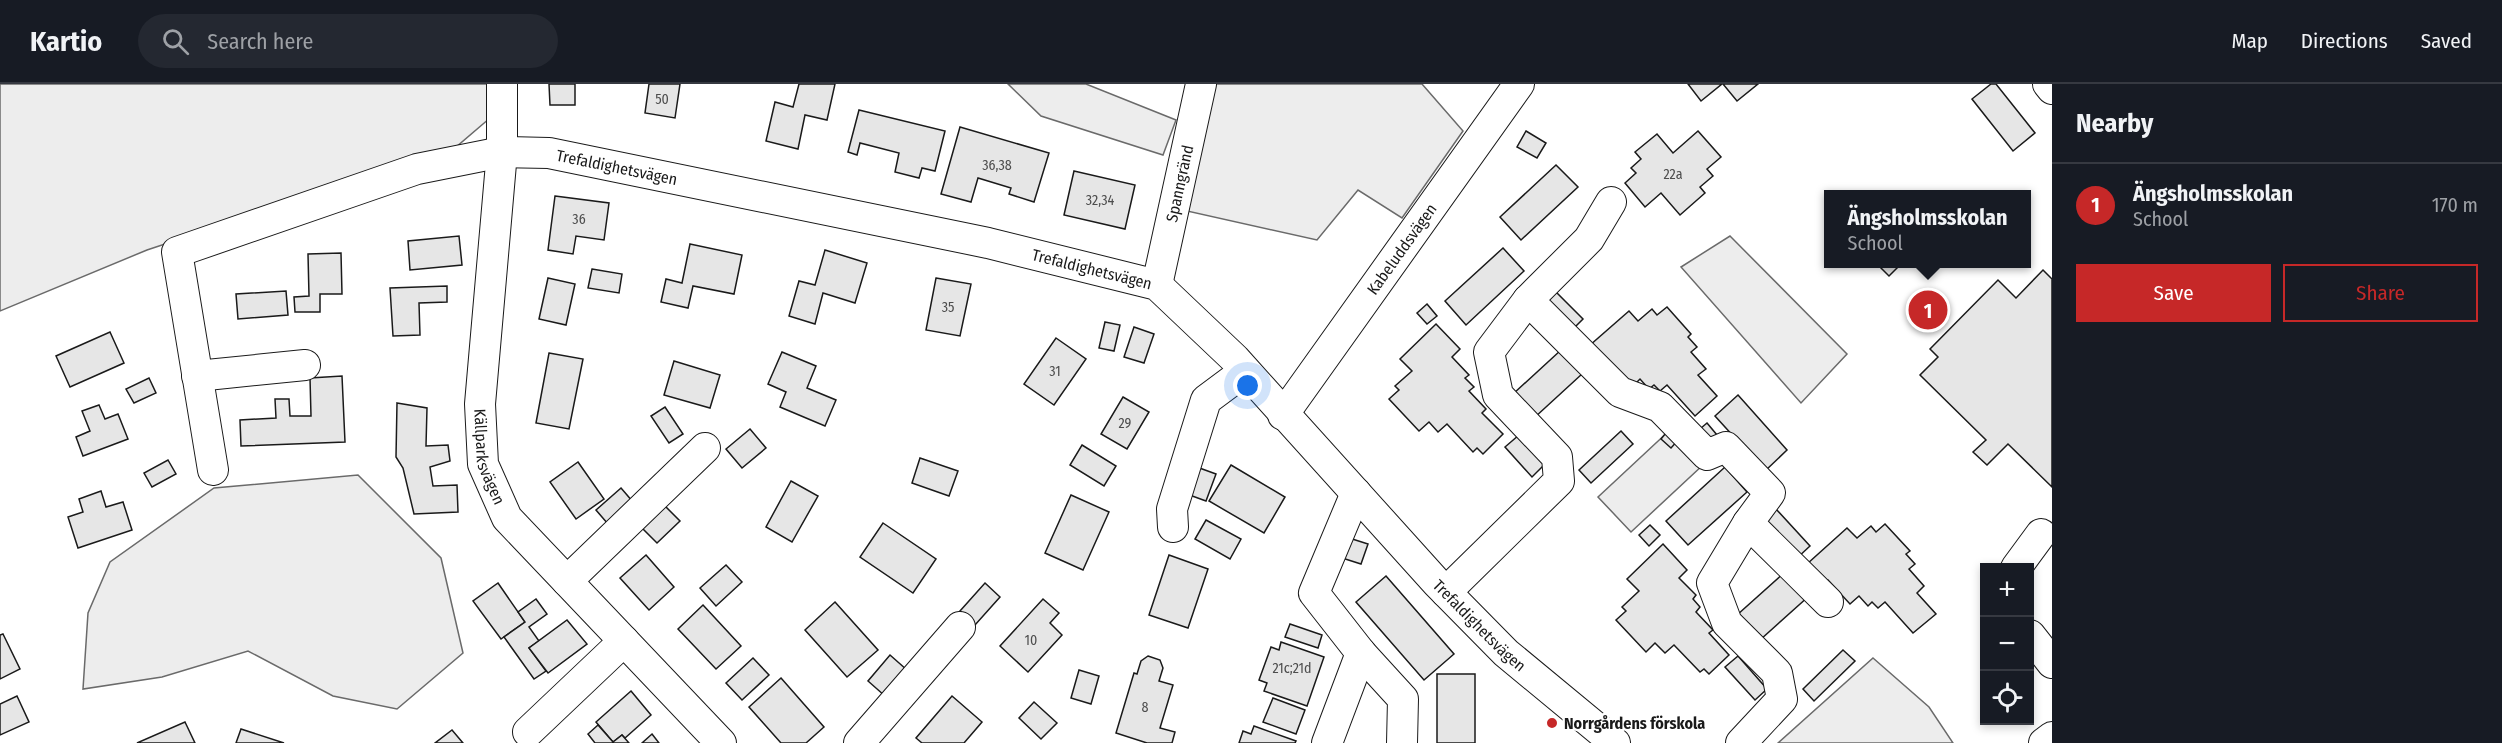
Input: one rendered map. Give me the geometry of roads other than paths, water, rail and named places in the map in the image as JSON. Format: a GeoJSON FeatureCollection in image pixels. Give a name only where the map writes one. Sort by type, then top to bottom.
{"type":"FeatureCollection","features":[{"type":"Feature","properties":{"kind":"street","name":"Källparksvägen"},"geometry":{"type":"LineString","coordinates":[[502,84],[502,152],[480,404],[483,464],[507,518],[721,743]]}},
{"type":"Feature","properties":{"kind":"street","name":"Spanngränd"},"geometry":{"type":"LineString","coordinates":[[1157,285],[1201,84]]}},
{"type":"Feature","properties":{"kind":"street","name":"Kabeluddsvägen"},"geometry":{"type":"LineString","coordinates":[[1283,415],[1519,84]]}},
{"type":"Feature","properties":{"kind":"street"},"geometry":{"type":"LineString","coordinates":[[2048,84],[2052,89]]}},
{"type":"Feature","properties":{"kind":"street","name":"Trefaldighetsvägen"},"geometry":{"type":"LineString","coordinates":[[213,470],[177,252],[417,169],[502,152],[560,155],[988,243],[1157,285],[1245,370],[1283,415],[1446,592],[1506,653],[1615,743]]}},
{"type":"Feature","properties":{"kind":"street"},"geometry":{"type":"LineString","coordinates":[[1446,592],[1559,481],[1557,457],[1498,395],[1489,352],[1528,300],[1589,239],[1611,202]]}},
{"type":"Feature","properties":{"kind":"street"},"geometry":{"type":"LineString","coordinates":[[1528,300],[1620,392],[1660,407],[1707,455],[1725,447],[1770,493],[1748,523],[1712,583],[1727,623],[1777,673],[1782,699],[1741,743]]}},
{"type":"Feature","properties":{"kind":"street"},"geometry":{"type":"LineString","coordinates":[[197,376],[305,365]]}},
{"type":"Feature","properties":{"kind":"street"},"geometry":{"type":"LineString","coordinates":[[1167,514],[1206,400],[1245,370]]}},
{"type":"Feature","properties":{"kind":"street"},"geometry":{"type":"LineString","coordinates":[[567,581],[705,448]]}},
{"type":"Feature","properties":{"kind":"street"},"geometry":{"type":"LineString","coordinates":[[1356,493],[1314,593],[1361,653],[1403,699],[1402,743]]}},
{"type":"Feature","properties":{"kind":"street"},"geometry":{"type":"LineString","coordinates":[[1748,523],[1828,602]]}},
{"type":"Feature","properties":{"kind":"street"},"geometry":{"type":"LineString","coordinates":[[2019,563],[2041,534]]}},
{"type":"Feature","properties":{"kind":"street"},"geometry":{"type":"LineString","coordinates":[[859,743],[960,627]]}},
{"type":"Feature","properties":{"kind":"street"},"geometry":{"type":"LineString","coordinates":[[2034,640],[2052,663]]}},
{"type":"Feature","properties":{"kind":"street"},"geometry":{"type":"LineString","coordinates":[[528,732],[624,641]]}},
{"type":"Feature","properties":{"kind":"street"},"geometry":{"type":"LineString","coordinates":[[1327,743],[1361,653]]}},
{"type":"Feature","properties":{"kind":"street"},"geometry":{"type":"LineString","coordinates":[[2044,743],[2052,737]]}},
{"type":"Feature","properties":{"kind":"place","name":"Ängsholmsskolan"},"geometry":{"type":"Point","coordinates":[1928,310]}},
{"type":"Feature","properties":{"kind":"place","name":"Norrgårdens förskola"},"geometry":{"type":"Point","coordinates":[1552,723]}}]}
